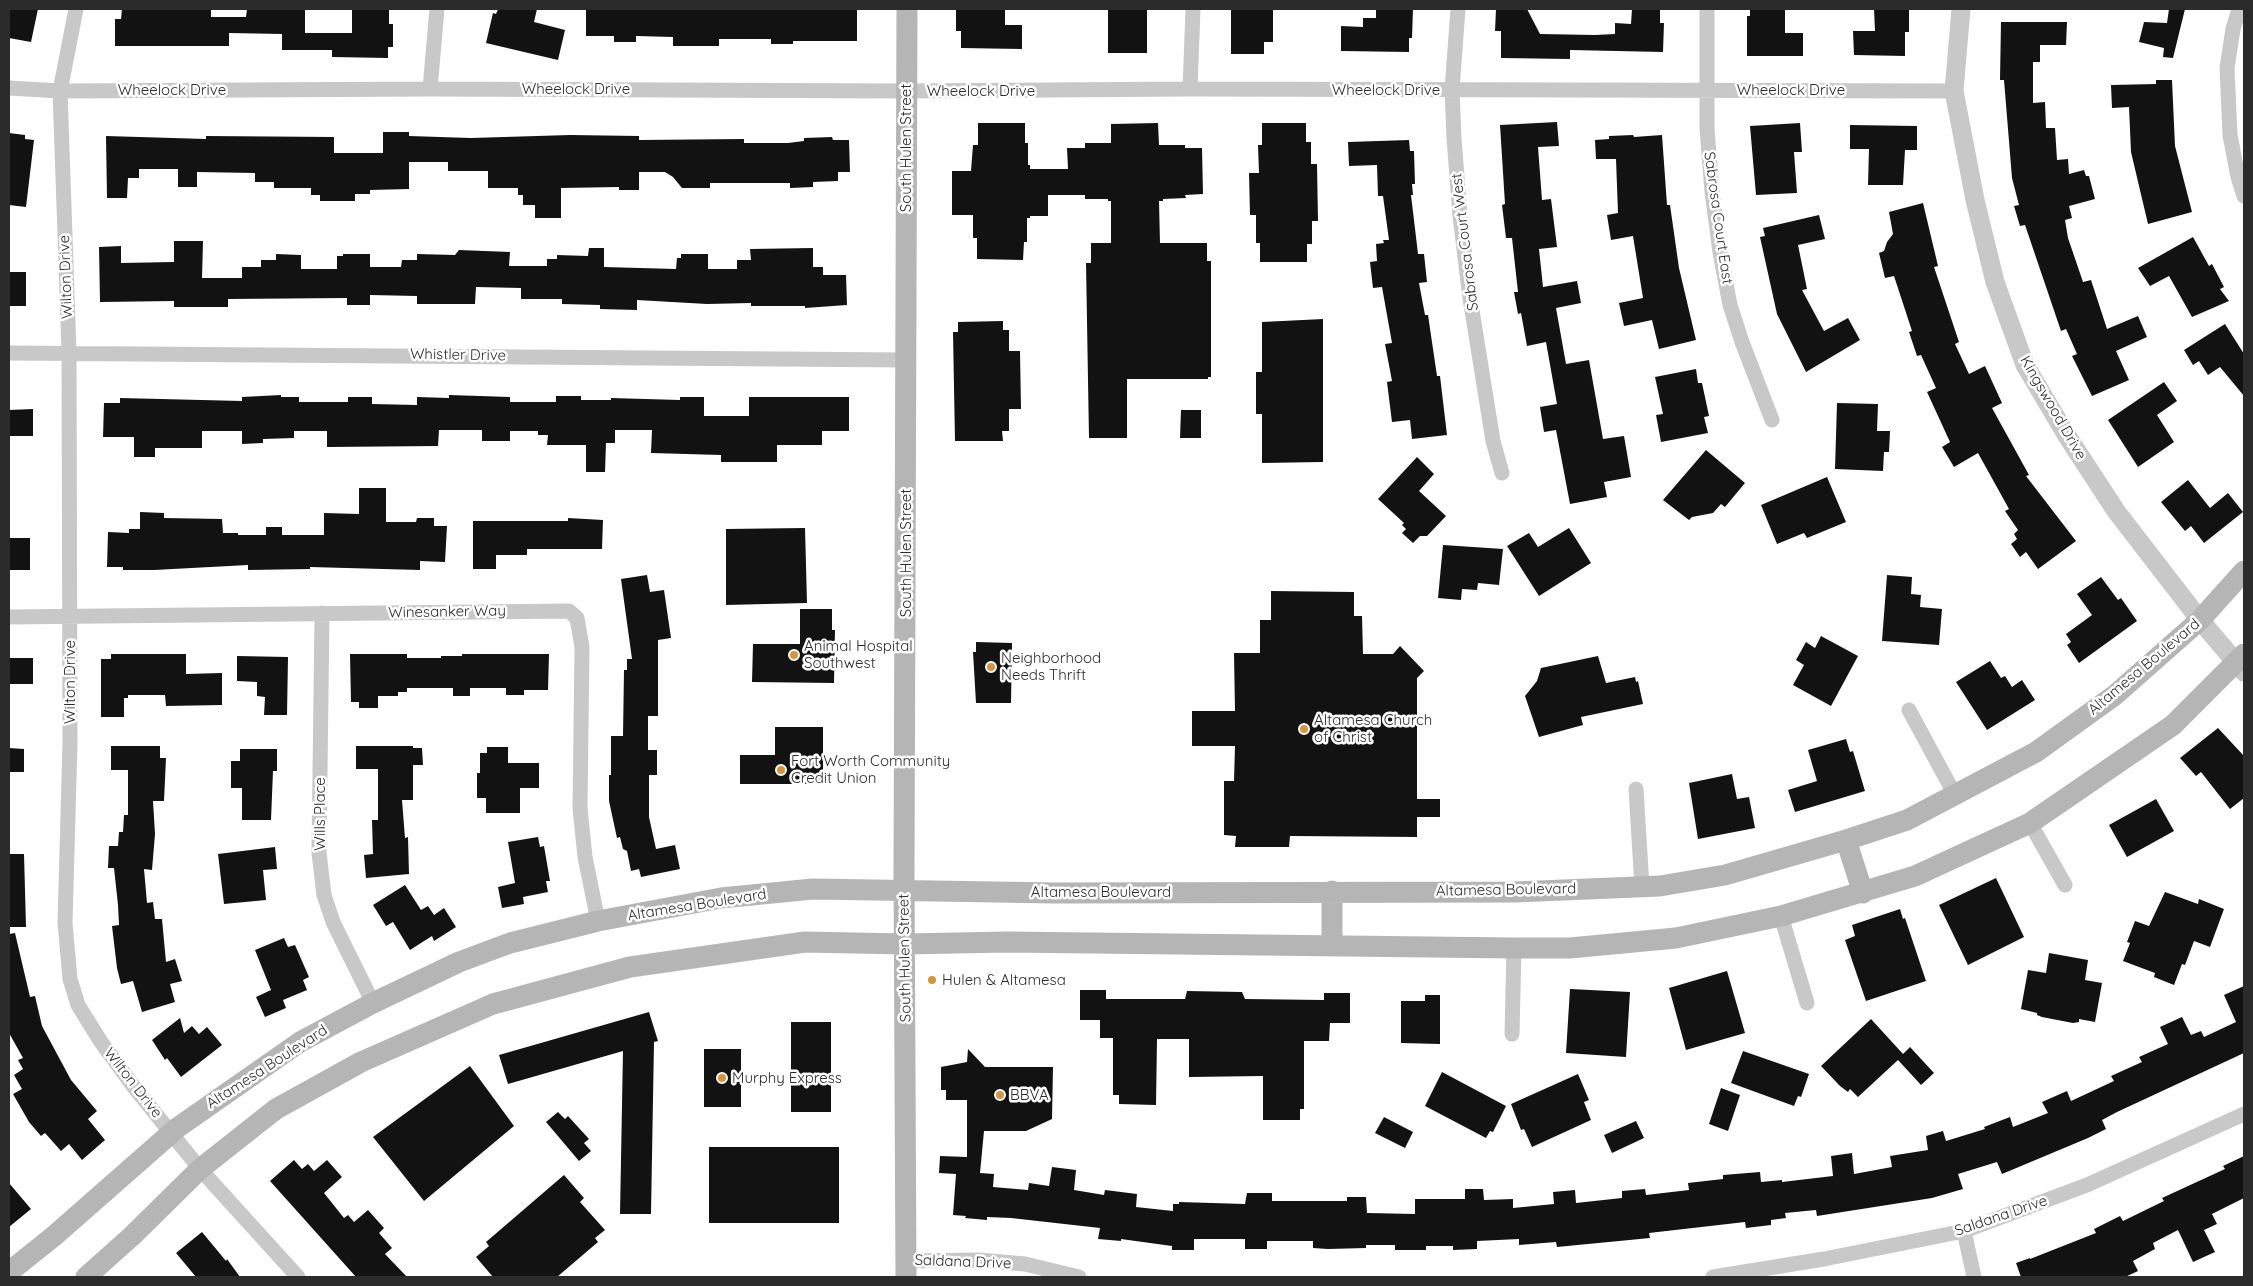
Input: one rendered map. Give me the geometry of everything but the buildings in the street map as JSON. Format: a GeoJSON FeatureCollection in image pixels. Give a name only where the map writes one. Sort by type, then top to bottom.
{"type":"FeatureCollection","features":[{"type":"Feature","properties":{"kind":"main road","name":"South Hulen Street"},"geometry":{"type":"LineString","coordinates":[[907,9],[904,890],[907,1269]]}},
{"type":"Feature","properties":{"kind":"main road","name":"Altamesa Boulevard"},"geometry":{"type":"LineString","coordinates":[[9,1272],[54,1236],[172,1132],[300,1042],[373,1003],[459,962],[510,943],[598,921],[721,898],[813,889],[1056,893],[1515,892],[1642,886],[1725,874],[1846,840],[1907,820],[2036,752],[2115,695],[2200,620],[2244,571]]}},
{"type":"Feature","properties":{"kind":"main road"},"geometry":{"type":"LineString","coordinates":[[86,1277],[132,1236],[200,1169],[284,1105],[361,1062],[493,1004],[630,967],[778,944],[805,942],[905,944],[1007,942],[1570,948],[1660,940],[1781,916],[1863,893],[1914,876],[2030,823],[2173,725],[2242,663]]}},
{"type":"Feature","properties":{"kind":"main road"},"geometry":{"type":"LineString","coordinates":[[1846,840],[1863,893]]}},
{"type":"Feature","properties":{"kind":"main road"},"geometry":{"type":"LineString","coordinates":[[1332,891],[1332,946]]}},
{"type":"Feature","properties":{"kind":"street","name":"Wilton Drive"},"geometry":{"type":"LineString","coordinates":[[76,9],[60,91],[68,351],[70,616],[70,743],[64,924],[70,979],[78,1005],[101,1042],[134,1087],[200,1169],[298,1277]]}},
{"type":"Feature","properties":{"kind":"street"},"geometry":{"type":"LineString","coordinates":[[430,89],[437,9]]}},
{"type":"Feature","properties":{"kind":"street"},"geometry":{"type":"LineString","coordinates":[[1190,89],[1193,9]]}},
{"type":"Feature","properties":{"kind":"street","name":"Sabrosa Court West"},"geometry":{"type":"LineString","coordinates":[[1458,9],[1452,90],[1455,158],[1470,298],[1493,441],[1502,473]]}},
{"type":"Feature","properties":{"kind":"street","name":"Sabrosa Court East"},"geometry":{"type":"LineString","coordinates":[[1706,9],[1705,89],[1712,192],[1730,305],[1772,420]]}},
{"type":"Feature","properties":{"kind":"street","name":"Kingswood Drive"},"geometry":{"type":"LineString","coordinates":[[1961,9],[1954,91],[1975,200],[1995,282],[2025,365],[2066,436],[2116,511],[2200,620],[2242,663]]}},
{"type":"Feature","properties":{"kind":"street"},"geometry":{"type":"LineString","coordinates":[[2239,9],[2233,29],[2227,68],[2230,135],[2238,177],[2244,196]]}},
{"type":"Feature","properties":{"kind":"street","name":"Wheelock Drive"},"geometry":{"type":"LineString","coordinates":[[9,88],[60,91],[430,89],[906,91],[1705,89],[1954,91]]}},
{"type":"Feature","properties":{"kind":"street","name":"Whistler Drive"},"geometry":{"type":"LineString","coordinates":[[9,353],[68,351],[907,360]]}},
{"type":"Feature","properties":{"kind":"street","name":"Winesanker Way"},"geometry":{"type":"LineString","coordinates":[[9,617],[569,611],[577,618],[582,647],[580,808],[585,857],[598,921]]}},
{"type":"Feature","properties":{"kind":"street","name":"Wills Place"},"geometry":{"type":"LineString","coordinates":[[322,613],[319,853],[324,895],[333,922],[373,1003]]}},
{"type":"Feature","properties":{"kind":"street"},"geometry":{"type":"LineString","coordinates":[[1909,710],[1955,795]]}},
{"type":"Feature","properties":{"kind":"street"},"geometry":{"type":"LineString","coordinates":[[1636,789],[1642,886]]}},
{"type":"Feature","properties":{"kind":"street"},"geometry":{"type":"LineString","coordinates":[[2030,823],[2065,885]]}},
{"type":"Feature","properties":{"kind":"street"},"geometry":{"type":"LineString","coordinates":[[1781,916],[1807,1003]]}},
{"type":"Feature","properties":{"kind":"street"},"geometry":{"type":"LineString","coordinates":[[1512,1034],[1514,948]]}},
{"type":"Feature","properties":{"kind":"street","name":"Saldana Drive"},"geometry":{"type":"LineString","coordinates":[[1713,1277],[1824,1259],[1964,1231],[2087,1185],[2244,1114]]}},
{"type":"Feature","properties":{"kind":"street"},"geometry":{"type":"LineString","coordinates":[[1964,1231],[1974,1277]]}},
{"type":"Feature","properties":{"kind":"street","name":"Saldana Drive"},"geometry":{"type":"LineString","coordinates":[[907,1269],[979,1260],[1025,1264],[1079,1277]]}},
{"type":"Feature","properties":{"kind":"place","name":"Animal Hospital Southwest"},"geometry":{"type":"Point","coordinates":[794,655]}},
{"type":"Feature","properties":{"kind":"place","name":"Neighborhood Needs Thrift"},"geometry":{"type":"Point","coordinates":[991,667]}},
{"type":"Feature","properties":{"kind":"place","name":"Altamesa Church of Christ"},"geometry":{"type":"Point","coordinates":[1304,729]}},
{"type":"Feature","properties":{"kind":"place","name":"Fort Worth Community Credit Union"},"geometry":{"type":"Point","coordinates":[781,770]}},
{"type":"Feature","properties":{"kind":"place","name":"Hulen & Altamesa"},"geometry":{"type":"Point","coordinates":[932,980]}},
{"type":"Feature","properties":{"kind":"place","name":"Murphy Express"},"geometry":{"type":"Point","coordinates":[722,1078]}},
{"type":"Feature","properties":{"kind":"place","name":"BBVA"},"geometry":{"type":"Point","coordinates":[1000,1095]}}]}
